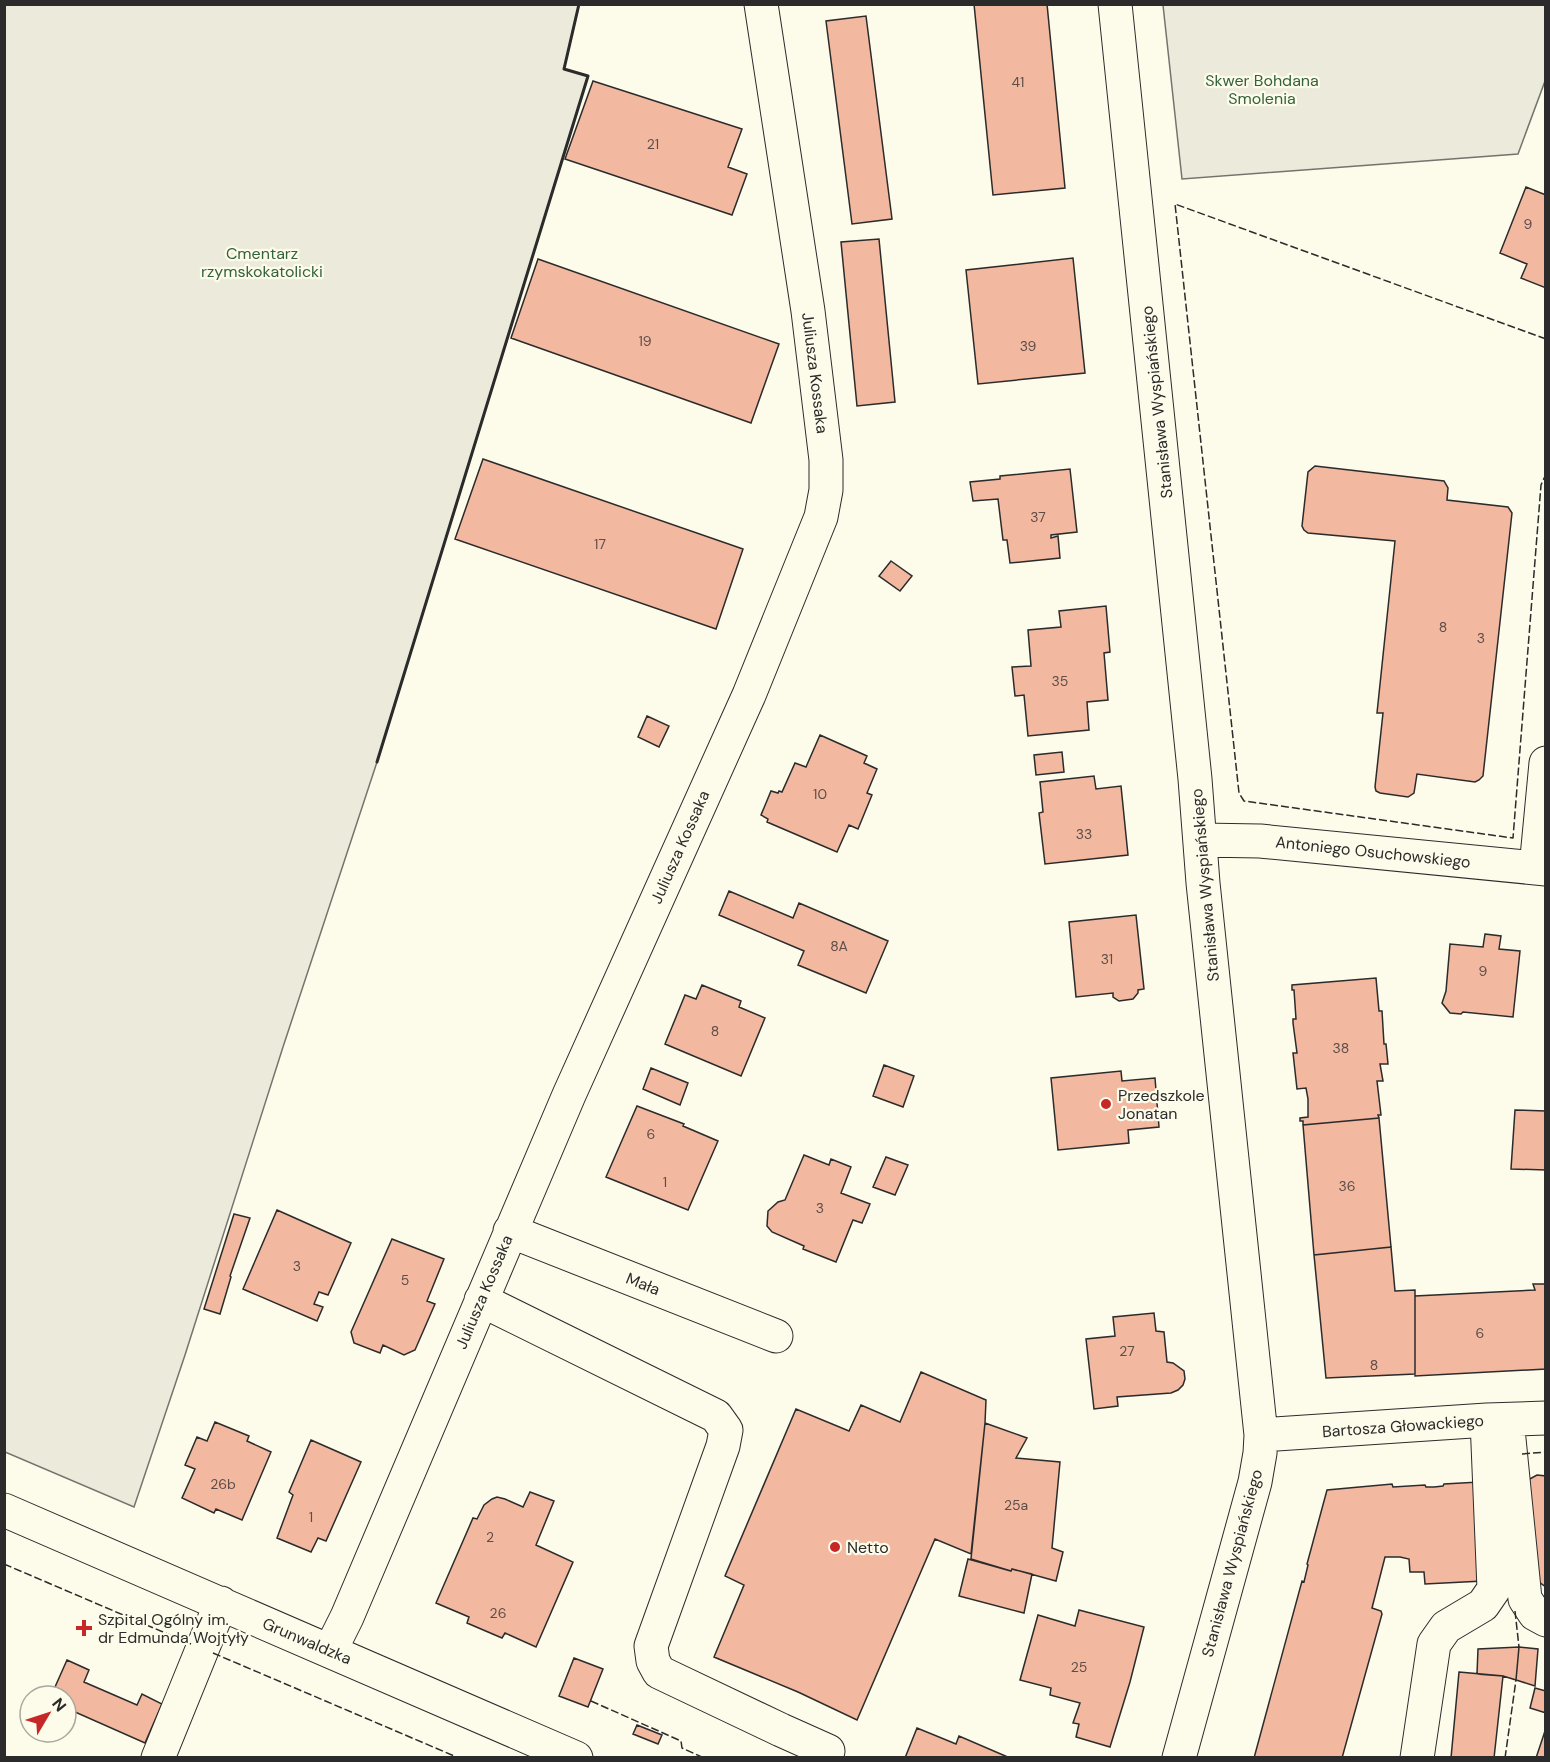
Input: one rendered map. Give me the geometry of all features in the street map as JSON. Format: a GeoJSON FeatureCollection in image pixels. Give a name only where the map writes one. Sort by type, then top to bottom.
{"type":"FeatureCollection","features":[{"type":"Feature","properties":{"kind":"street","name":"Juliusza Kossaka"},"geometry":{"type":"LineString","coordinates":[[330,1651],[347,1617],[510,1231],[749,694],[821,517],[826,490],[826,460],[808,311],[761,4]]}},
{"type":"Feature","properties":{"kind":"street","name":"Stanisława Wyspiańskiego"},"geometry":{"type":"LineString","coordinates":[[1115,4],[1261,1435],[1255,1482],[1179,1758]]}},
{"type":"Feature","properties":{"kind":"street"},"geometry":{"type":"LineString","coordinates":[[1541,869],[1545,763]]}},
{"type":"Feature","properties":{"kind":"street","name":"Antoniego Osuchowskiego"},"geometry":{"type":"LineString","coordinates":[[1201,840],[1260,841],[1541,869]]}},
{"type":"Feature","properties":{"kind":"street","name":"Mała"},"geometry":{"type":"LineString","coordinates":[[510,1231],[776,1336]]}},
{"type":"Feature","properties":{"kind":"street"},"geometry":{"type":"LineString","coordinates":[[481,1300],[716,1416],[726,1430],[723,1446],[651,1646],[653,1660],[659,1672],[828,1750],[826,1758]]}},
{"type":"Feature","properties":{"kind":"street","name":"Bartosza Głowackiego"},"geometry":{"type":"LineString","coordinates":[[1261,1435],[1545,1418]]}},
{"type":"Feature","properties":{"kind":"street"},"geometry":{"type":"LineString","coordinates":[[1497,1420],[1525,1599],[1535,1614],[1545,1620]]}},
{"type":"Feature","properties":{"kind":"street"},"geometry":{"type":"LineString","coordinates":[[1417,1758],[1434,1644],[1446,1627],[1482,1605],[1494,1589],[1497,1420]]}},
{"type":"Feature","properties":{"kind":"street","name":"Grunwaldzka"},"geometry":{"type":"LineString","coordinates":[[4,1510],[576,1758]]}},
{"type":"Feature","properties":{"kind":"street"},"geometry":{"type":"LineString","coordinates":[[158,1758],[221,1603]]}},
{"type":"Feature","properties":{"kind":"green space","name":"Cmentarz rzymskokatolicki"},"geometry":{"type":"Polygon","coordinates":[[[4,5],[579,5],[564,69],[588,76],[377,762],[134,1507],[5,1452],[4,5]]]}},
{"type":"Feature","properties":{"kind":"green space","name":"Skwer Bohdana Smolenia"},"geometry":{"type":"Polygon","coordinates":[[[1163,5],[1545,5],[1545,81],[1518,154],[1182,179],[1163,5]]]}},
{"type":"Feature","properties":{"kind":"building"},"geometry":{"type":"Polygon","coordinates":[[[974,4],[1047,4],[1065,188],[993,195],[974,4]]]}},
{"type":"Feature","properties":{"kind":"building"},"geometry":{"type":"Polygon","coordinates":[[[866,16],[892,219],[852,224],[826,21],[866,16]]]}},
{"type":"Feature","properties":{"kind":"building"},"geometry":{"type":"Polygon","coordinates":[[[593,81],[742,129],[728,167],[747,174],[732,215],[565,159],[593,81]]]}},
{"type":"Feature","properties":{"kind":"building"},"geometry":{"type":"Polygon","coordinates":[[[1526,187],[1546,195],[1546,288],[1521,278],[1527,264],[1500,253],[1526,187]]]}},
{"type":"Feature","properties":{"kind":"building"},"geometry":{"type":"Polygon","coordinates":[[[879,239],[895,402],[857,406],[841,242],[879,239]]]}},
{"type":"Feature","properties":{"kind":"building"},"geometry":{"type":"Polygon","coordinates":[[[1073,258],[1085,373],[978,384],[966,270],[1073,258]]]}},
{"type":"Feature","properties":{"kind":"building"},"geometry":{"type":"Polygon","coordinates":[[[538,259],[779,344],[751,423],[511,338],[538,259]]]}},
{"type":"Feature","properties":{"kind":"building"},"geometry":{"type":"Polygon","coordinates":[[[483,459],[743,549],[716,629],[455,539],[483,459]]]}},
{"type":"Feature","properties":{"kind":"building"},"geometry":{"type":"Polygon","coordinates":[[[1315,466],[1444,481],[1448,488],[1447,500],[1508,507],[1512,513],[1483,776],[1479,780],[1475,782],[1417,774],[1414,793],[1408,797],[1376,791],[1383,713],[1377,713],[1395,541],[1308,533],[1304,530],[1302,526],[1308,472],[1315,466]]]}},
{"type":"Feature","properties":{"kind":"building"},"geometry":{"type":"Polygon","coordinates":[[[1070,469],[1077,532],[1051,535],[1051,538],[1058,536],[1060,558],[1010,563],[1007,540],[1003,540],[998,499],[973,501],[970,482],[1000,479],[1000,476],[1070,469]]]}},
{"type":"Feature","properties":{"kind":"building"},"geometry":{"type":"Polygon","coordinates":[[[891,561],[912,576],[900,591],[879,576],[891,561]]]}},
{"type":"Feature","properties":{"kind":"building"},"geometry":{"type":"Polygon","coordinates":[[[1106,606],[1110,652],[1104,653],[1108,700],[1087,702],[1089,730],[1028,736],[1024,695],[1015,696],[1012,667],[1031,666],[1028,630],[1061,627],[1059,611],[1106,606]]]}},
{"type":"Feature","properties":{"kind":"building"},"geometry":{"type":"Polygon","coordinates":[[[647,716],[669,726],[659,747],[638,737],[647,716]]]}},
{"type":"Feature","properties":{"kind":"building"},"geometry":{"type":"Polygon","coordinates":[[[820,735],[867,756],[864,763],[877,769],[867,793],[872,795],[858,829],[849,825],[837,852],[767,822],[768,819],[761,815],[771,791],[782,792],[795,763],[806,767],[820,735]]]}},
{"type":"Feature","properties":{"kind":"building"},"geometry":{"type":"Polygon","coordinates":[[[1062,752],[1064,772],[1036,775],[1034,755],[1062,752]]]}},
{"type":"Feature","properties":{"kind":"building"},"geometry":{"type":"Polygon","coordinates":[[[1094,776],[1096,789],[1121,786],[1128,855],[1045,864],[1039,813],[1043,812],[1040,782],[1094,776]]]}},
{"type":"Feature","properties":{"kind":"building"},"geometry":{"type":"Polygon","coordinates":[[[729,891],[793,918],[799,903],[888,941],[866,993],[798,965],[804,951],[719,915],[729,891]]]}},
{"type":"Feature","properties":{"kind":"building"},"geometry":{"type":"Polygon","coordinates":[[[1136,915],[1144,989],[1138,990],[1133,999],[1119,1001],[1113,997],[1113,993],[1076,997],[1069,922],[1136,915]]]}},
{"type":"Feature","properties":{"kind":"building"},"geometry":{"type":"Polygon","coordinates":[[[1485,934],[1501,936],[1499,949],[1520,951],[1513,1017],[1463,1012],[1461,1014],[1450,1013],[1442,1003],[1446,991],[1450,944],[1483,947],[1485,934]]]}},
{"type":"Feature","properties":{"kind":"building"},"geometry":{"type":"Polygon","coordinates":[[[1376,978],[1388,1064],[1380,1064],[1383,1081],[1377,1081],[1381,1115],[1378,1115],[1379,1118],[1303,1125],[1300,1118],[1308,1117],[1308,1099],[1306,1088],[1297,1089],[1293,1053],[1297,1053],[1293,1023],[1293,1019],[1296,1019],[1292,985],[1376,978]]]}},
{"type":"Feature","properties":{"kind":"building"},"geometry":{"type":"Polygon","coordinates":[[[702,985],[741,1001],[739,1007],[765,1018],[741,1076],[665,1044],[685,995],[696,999],[702,985]]]}},
{"type":"Feature","properties":{"kind":"building"},"geometry":{"type":"Polygon","coordinates":[[[884,1065],[914,1076],[903,1107],[873,1096],[884,1065]]]}},
{"type":"Feature","properties":{"kind":"building"},"geometry":{"type":"Polygon","coordinates":[[[651,1068],[688,1083],[680,1105],[643,1089],[651,1068]]]}},
{"type":"Feature","properties":{"kind":"building","name":"Przedszkole Jonatan"},"geometry":{"type":"Polygon","coordinates":[[[1121,1071],[1122,1081],[1155,1078],[1159,1127],[1128,1130],[1129,1143],[1058,1150],[1051,1078],[1121,1071]]]}},
{"type":"Feature","properties":{"kind":"building"},"geometry":{"type":"Polygon","coordinates":[[[637,1106],[684,1124],[683,1126],[718,1141],[688,1210],[606,1177],[637,1106]]]}},
{"type":"Feature","properties":{"kind":"building"},"geometry":{"type":"Polygon","coordinates":[[[1515,1110],[1546,1111],[1546,1170],[1511,1169],[1515,1110]]]}},
{"type":"Feature","properties":{"kind":"building"},"geometry":{"type":"Polygon","coordinates":[[[1379,1118],[1391,1247],[1314,1255],[1303,1125],[1379,1118]]]}},
{"type":"Feature","properties":{"kind":"building"},"geometry":{"type":"Polygon","coordinates":[[[804,1155],[829,1165],[831,1159],[851,1167],[841,1193],[870,1204],[862,1223],[853,1220],[836,1262],[803,1249],[804,1246],[772,1232],[767,1226],[768,1211],[778,1202],[785,1200],[804,1155]]]}},
{"type":"Feature","properties":{"kind":"building"},"geometry":{"type":"Polygon","coordinates":[[[886,1157],[908,1165],[895,1195],[873,1187],[886,1157]]]}},
{"type":"Feature","properties":{"kind":"building"},"geometry":{"type":"Polygon","coordinates":[[[277,1210],[351,1243],[328,1295],[319,1292],[314,1304],[323,1307],[317,1321],[243,1289],[277,1210]]]}},
{"type":"Feature","properties":{"kind":"building"},"geometry":{"type":"Polygon","coordinates":[[[234,1214],[250,1218],[220,1314],[204,1309],[234,1214]]]}},
{"type":"Feature","properties":{"kind":"building"},"geometry":{"type":"Polygon","coordinates":[[[392,1239],[444,1259],[427,1301],[435,1304],[415,1350],[404,1355],[383,1345],[380,1353],[354,1343],[351,1332],[392,1239]]]}},
{"type":"Feature","properties":{"kind":"building"},"geometry":{"type":"Polygon","coordinates":[[[1391,1247],[1395,1291],[1415,1290],[1415,1374],[1326,1378],[1314,1255],[1391,1247]]]}},
{"type":"Feature","properties":{"kind":"building"},"geometry":{"type":"Polygon","coordinates":[[[1533,1284],[1546,1284],[1546,1369],[1415,1376],[1415,1296],[1535,1290],[1533,1284]]]}},
{"type":"Feature","properties":{"kind":"building"},"geometry":{"type":"Polygon","coordinates":[[[1154,1313],[1156,1331],[1164,1332],[1167,1362],[1173,1363],[1184,1371],[1183,1385],[1171,1393],[1117,1397],[1118,1406],[1094,1409],[1086,1339],[1115,1336],[1113,1317],[1154,1313]]]}},
{"type":"Feature","properties":{"kind":"building","name":"Netto"},"geometry":{"type":"Polygon","coordinates":[[[921,1372],[986,1400],[971,1554],[935,1539],[857,1720],[798,1692],[714,1657],[744,1585],[725,1576],[796,1409],[849,1431],[861,1405],[900,1422],[921,1372]]]}},
{"type":"Feature","properties":{"kind":"building"},"geometry":{"type":"Polygon","coordinates":[[[215,1422],[249,1436],[247,1441],[271,1452],[242,1520],[216,1509],[214,1513],[182,1498],[195,1469],[185,1465],[197,1437],[207,1441],[215,1422]]]}},
{"type":"Feature","properties":{"kind":"building"},"geometry":{"type":"Polygon","coordinates":[[[985,1423],[1027,1438],[1016,1458],[1060,1462],[1052,1548],[1063,1552],[1056,1581],[971,1559],[985,1423]]]}},
{"type":"Feature","properties":{"kind":"building"},"geometry":{"type":"Polygon","coordinates":[[[311,1440],[361,1462],[326,1541],[318,1538],[311,1552],[277,1538],[293,1495],[289,1492],[311,1440]]]}},
{"type":"Feature","properties":{"kind":"building"},"geometry":{"type":"Polygon","coordinates":[[[1537,1475],[1546,1476],[1546,1587],[1539,1582],[1526,1481],[1537,1475]]]}},
{"type":"Feature","properties":{"kind":"building"},"geometry":{"type":"Polygon","coordinates":[[[1479,1482],[1483,1581],[1425,1584],[1424,1572],[1410,1572],[1409,1559],[1385,1557],[1372,1608],[1381,1611],[1382,1614],[1342,1758],[1254,1758],[1302,1581],[1304,1582],[1327,1490],[1392,1484],[1393,1487],[1425,1485],[1434,1487],[1444,1484],[1479,1482]]]}},
{"type":"Feature","properties":{"kind":"building"},"geometry":{"type":"Polygon","coordinates":[[[530,1492],[554,1501],[536,1545],[573,1562],[536,1647],[505,1633],[502,1638],[467,1623],[469,1617],[436,1603],[473,1518],[477,1519],[484,1505],[497,1497],[523,1507],[530,1492]]]}},
{"type":"Feature","properties":{"kind":"building"},"geometry":{"type":"Polygon","coordinates":[[[968,1559],[1011,1571],[1012,1569],[1032,1574],[1024,1613],[959,1596],[968,1559]]]}},
{"type":"Feature","properties":{"kind":"building"},"geometry":{"type":"Polygon","coordinates":[[[1079,1610],[1144,1627],[1110,1747],[1076,1737],[1079,1724],[1073,1723],[1080,1703],[1050,1695],[1051,1688],[1020,1680],[1038,1615],[1075,1626],[1079,1610]]]}},
{"type":"Feature","properties":{"kind":"building"},"geometry":{"type":"Polygon","coordinates":[[[1519,1647],[1538,1649],[1535,1686],[1516,1680],[1519,1647]]]}},
{"type":"Feature","properties":{"kind":"building"},"geometry":{"type":"Polygon","coordinates":[[[1519,1647],[1516,1680],[1503,1676],[1477,1674],[1478,1649],[1519,1647]]]}},
{"type":"Feature","properties":{"kind":"building"},"geometry":{"type":"Polygon","coordinates":[[[574,1658],[603,1669],[588,1707],[559,1696],[574,1658]]]}},
{"type":"Feature","properties":{"kind":"building"},"geometry":{"type":"Polygon","coordinates":[[[67,1660],[89,1670],[84,1682],[137,1705],[142,1694],[162,1704],[145,1743],[78,1713],[78,1684],[56,1684],[67,1660]]]}},
{"type":"Feature","properties":{"kind":"building"},"geometry":{"type":"Polygon","coordinates":[[[1459,1672],[1503,1676],[1494,1758],[1451,1758],[1459,1672]]]}},
{"type":"Feature","properties":{"kind":"building"},"geometry":{"type":"Polygon","coordinates":[[[1535,1688],[1546,1691],[1546,1713],[1530,1708],[1535,1688]]]}},
{"type":"Feature","properties":{"kind":"building"},"geometry":{"type":"Polygon","coordinates":[[[637,1725],[662,1735],[658,1744],[633,1734],[637,1725]]]}},
{"type":"Feature","properties":{"kind":"building"},"geometry":{"type":"Polygon","coordinates":[[[917,1728],[956,1744],[959,1736],[1010,1758],[905,1758],[917,1728]]]}},
{"type":"Feature","properties":{"kind":"building"},"geometry":{"type":"Polygon","coordinates":[[[1546,1728],[1546,1758],[1536,1758],[1546,1728]]]}},
{"type":"Feature","properties":{"kind":"fence"},"geometry":{"type":"LineString","coordinates":[[1546,339],[1175,204],[1239,793],[1244,801],[1513,838],[1541,485],[1546,474]]}},
{"type":"Feature","properties":{"kind":"fence"},"geometry":{"type":"LineString","coordinates":[[1522,1454],[1546,1452]]}},
{"type":"Feature","properties":{"kind":"fence"},"geometry":{"type":"LineString","coordinates":[[4,1564],[191,1644]]}},
{"type":"Feature","properties":{"kind":"fence"},"geometry":{"type":"LineString","coordinates":[[1515,1611],[1519,1647]]}},
{"type":"Feature","properties":{"kind":"fence"},"geometry":{"type":"LineString","coordinates":[[213,1653],[459,1758]]}},
{"type":"Feature","properties":{"kind":"fence"},"geometry":{"type":"LineString","coordinates":[[1505,1758],[1516,1680]]}},
{"type":"Feature","properties":{"kind":"fence"},"geometry":{"type":"LineString","coordinates":[[591,1701],[681,1741],[682,1748],[704,1758]]}},
{"type":"Feature","properties":{"kind":"wall"},"geometry":{"type":"LineString","coordinates":[[377,762],[588,76],[564,69],[579,4]]}},
{"type":"Feature","properties":{"kind":"place","name":"Przedszkole Jonatan"},"geometry":{"type":"Point","coordinates":[1106,1104]}},
{"type":"Feature","properties":{"kind":"place","name":"Netto"},"geometry":{"type":"Point","coordinates":[835,1547]}},
{"type":"Feature","properties":{"kind":"place","name":"Szpital Ogólny im. dr Edmunda Wojtyły"},"geometry":{"type":"Point","coordinates":[84,1628]}}]}
